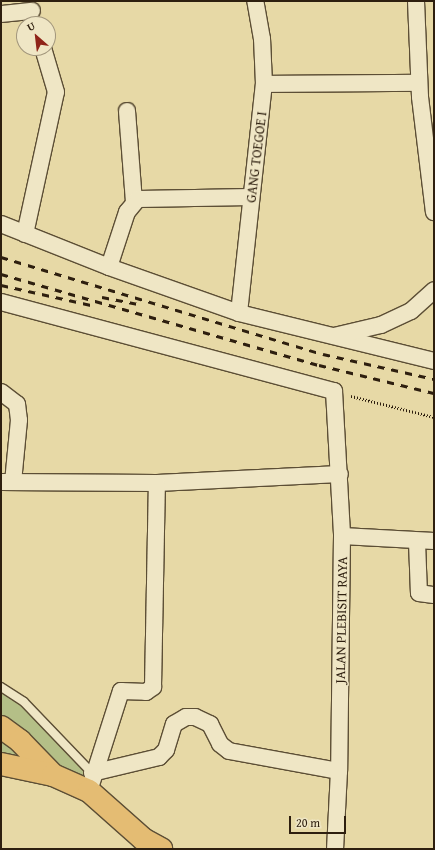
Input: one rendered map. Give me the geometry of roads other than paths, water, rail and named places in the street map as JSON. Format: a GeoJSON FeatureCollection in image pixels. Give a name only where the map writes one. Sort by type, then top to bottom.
{"type":"FeatureCollection","features":[{"type":"Feature","properties":{"kind":"main road"},"geometry":{"type":"LineString","coordinates":[[1,727],[20,741],[53,775]]}},
{"type":"Feature","properties":{"kind":"main road"},"geometry":{"type":"LineString","coordinates":[[1,764],[91,782],[148,846]]}},
{"type":"Feature","properties":{"kind":"street","name":"GANG TOEGOE I"},"geometry":{"type":"LineString","coordinates":[[239,313],[264,84],[262,39],[255,1]]}},
{"type":"Feature","properties":{"kind":"street"},"geometry":{"type":"LineString","coordinates":[[416,1],[425,92],[434,212]]}},
{"type":"Feature","properties":{"kind":"street"},"geometry":{"type":"LineString","coordinates":[[1,14],[33,12]]}},
{"type":"Feature","properties":{"kind":"street"},"geometry":{"type":"LineString","coordinates":[[25,234],[56,92],[45,56]]}},
{"type":"Feature","properties":{"kind":"street"},"geometry":{"type":"LineString","coordinates":[[264,84],[425,92]]}},
{"type":"Feature","properties":{"kind":"street"},"geometry":{"type":"LineString","coordinates":[[109,267],[127,212],[134,201],[127,111]]}},
{"type":"Feature","properties":{"kind":"street"},"geometry":{"type":"LineString","coordinates":[[134,201],[158,196],[251,197]]}},
{"type":"Feature","properties":{"kind":"street"},"geometry":{"type":"LineString","coordinates":[[1,224],[109,267],[239,313],[434,361]]}},
{"type":"Feature","properties":{"kind":"street"},"geometry":{"type":"LineString","coordinates":[[332,336],[381,325],[404,315],[424,302],[434,290]]}},
{"type":"Feature","properties":{"kind":"street","name":"JALAN PLEBISIT RAYA"},"geometry":{"type":"LineString","coordinates":[[1,302],[334,391],[340,474],[342,536],[339,771],[335,849]]}},
{"type":"Feature","properties":{"kind":"street"},"geometry":{"type":"LineString","coordinates":[[1,392],[17,404],[19,420],[7,482],[157,483],[340,474]]}},
{"type":"Feature","properties":{"kind":"street"},"geometry":{"type":"LineString","coordinates":[[91,782],[110,730],[121,691],[146,692],[153,687],[157,483]]}},
{"type":"Feature","properties":{"kind":"street"},"geometry":{"type":"LineString","coordinates":[[342,536],[406,538],[417,542],[434,541]]}},
{"type":"Feature","properties":{"kind":"street"},"geometry":{"type":"LineString","coordinates":[[417,542],[419,593],[434,595]]}},
{"type":"Feature","properties":{"kind":"street"},"geometry":{"type":"LineString","coordinates":[[91,782],[159,757],[166,750],[174,724],[186,717],[195,717],[210,724],[220,744],[229,751],[339,771]]}},
{"type":"Feature","properties":{"kind":"lane"},"geometry":{"type":"LineString","coordinates":[[1,686],[24,702],[91,782]]}},
{"type":"Feature","properties":{"kind":"railway"},"geometry":{"type":"LineString","coordinates":[[1,257],[323,354],[434,379]]}},
{"type":"Feature","properties":{"kind":"railway"},"geometry":{"type":"LineString","coordinates":[[1,274],[319,365],[434,393]]}},
{"type":"Feature","properties":{"kind":"railway"},"geometry":{"type":"LineString","coordinates":[[1,285],[91,305]]}},
{"type":"Feature","properties":{"kind":"railway"},"geometry":{"type":"LineString","coordinates":[[102,297],[139,304]]}}]}
